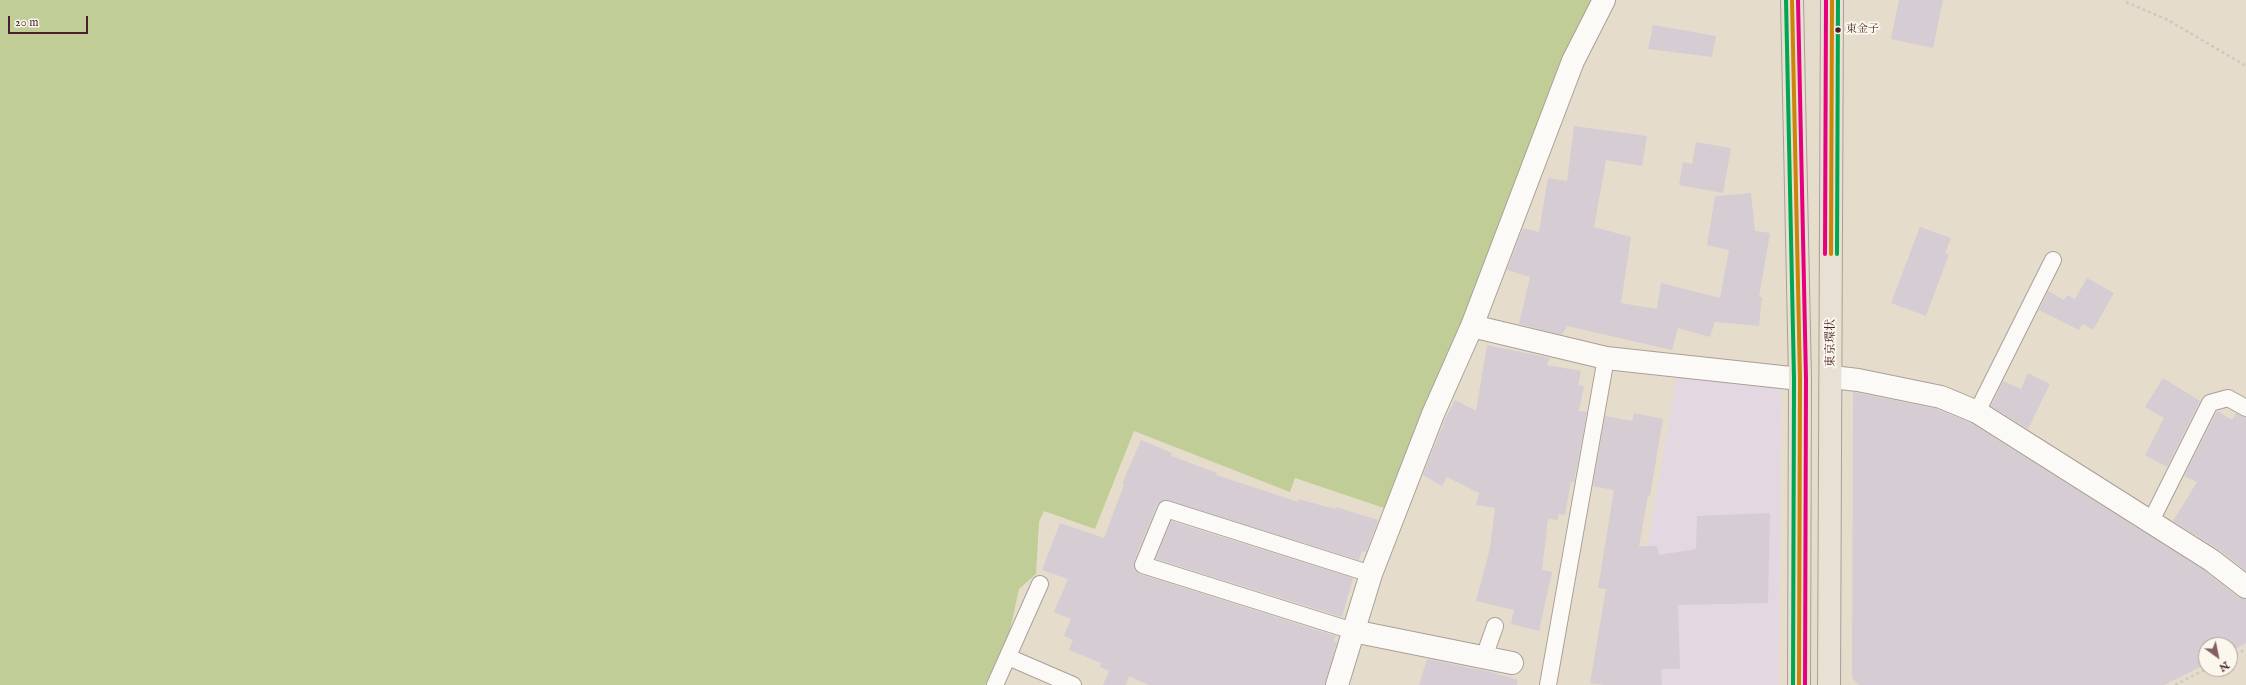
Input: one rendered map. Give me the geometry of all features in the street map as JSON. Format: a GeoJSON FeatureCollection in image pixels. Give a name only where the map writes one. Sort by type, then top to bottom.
{"type":"FeatureCollection","features":[{"type":"Feature","properties":{"kind":"highway"},"geometry":{"type":"LineString","coordinates":[[1792,0],[1800,379],[1799,685]]}},
{"type":"Feature","properties":{"kind":"highway","name":"東京環状"},"geometry":{"type":"LineString","coordinates":[[1829,685],[1832,377],[1832,0]]}},
{"type":"Feature","properties":{"kind":"street"},"geometry":{"type":"LineString","coordinates":[[1337,685],[1352,631],[1371,574],[1433,414],[1472,326],[1573,61],[1604,0]]}},
{"type":"Feature","properties":{"kind":"street"},"geometry":{"type":"LineString","coordinates":[[1472,326],[1606,358],[1800,379]]}},
{"type":"Feature","properties":{"kind":"street"},"geometry":{"type":"LineString","coordinates":[[1832,377],[1858,380],[1941,396],[1977,412],[2098,490],[2151,521],[2211,560],[2246,587]]}},
{"type":"Feature","properties":{"kind":"street"},"geometry":{"type":"LineString","coordinates":[[1352,631],[1512,663]]}},
{"type":"Feature","properties":{"kind":"lane"},"geometry":{"type":"LineString","coordinates":[[1977,412],[2053,260]]}},
{"type":"Feature","properties":{"kind":"lane"},"geometry":{"type":"LineString","coordinates":[[1548,685],[1606,358]]}},
{"type":"Feature","properties":{"kind":"lane"},"geometry":{"type":"LineString","coordinates":[[2151,521],[2210,403],[2228,398],[2246,408]]}},
{"type":"Feature","properties":{"kind":"lane"},"geometry":{"type":"LineString","coordinates":[[1352,631],[1143,565],[1166,509],[1371,574]]}},
{"type":"Feature","properties":{"kind":"lane"},"geometry":{"type":"LineString","coordinates":[[994,685],[1040,584]]}},
{"type":"Feature","properties":{"kind":"lane"},"geometry":{"type":"LineString","coordinates":[[1484,657],[1495,626]]}},
{"type":"Feature","properties":{"kind":"lane"},"geometry":{"type":"LineString","coordinates":[[1008,657],[1073,685]]}},
{"type":"Feature","properties":{"kind":"path"},"geometry":{"type":"LineString","coordinates":[[2126,2],[2168,20],[2246,66]]}},
{"type":"Feature","properties":{"kind":"path"},"geometry":{"type":"LineString","coordinates":[[2175,685],[2198,673]]}},
{"type":"Feature","properties":{"kind":"shaded area"},"geometry":{"type":"Polygon","coordinates":[[[1677,375],[1781,386],[1779,685],[1623,685],[1677,375]]]}},
{"type":"Feature","properties":{"kind":"green space"},"geometry":{"type":"Polygon","coordinates":[[[0,0],[1594,0],[1387,509],[1295,478],[1290,492],[1134,431],[1095,529],[1044,511],[1039,522],[1036,574],[1019,589],[1010,630],[985,685],[0,685],[0,0]]]}},
{"type":"Feature","properties":{"kind":"building"},"geometry":{"type":"Polygon","coordinates":[[[1899,0],[1943,0],[1933,48],[1891,39],[1899,0]]]}},
{"type":"Feature","properties":{"kind":"building"},"geometry":{"type":"Polygon","coordinates":[[[1653,25],[1716,36],[1712,57],[1648,49],[1653,25]]]}},
{"type":"Feature","properties":{"kind":"building"},"geometry":{"type":"Polygon","coordinates":[[[1574,126],[1647,136],[1642,166],[1606,160],[1594,227],[1631,237],[1621,303],[1657,309],[1661,283],[1720,298],[1729,250],[1707,245],[1715,196],[1751,193],[1755,231],[1770,233],[1759,297],[1762,297],[1759,326],[1715,322],[1710,337],[1678,328],[1672,350],[1567,326],[1562,335],[1519,324],[1530,277],[1507,270],[1523,228],[1539,232],[1548,178],[1567,181],[1574,126]]]}},
{"type":"Feature","properties":{"kind":"building"},"geometry":{"type":"Polygon","coordinates":[[[1696,142],[1731,148],[1723,193],[1679,185],[1683,162],[1692,164],[1696,142]]]}},
{"type":"Feature","properties":{"kind":"building"},"geometry":{"type":"Polygon","coordinates":[[[1920,227],[1951,238],[1945,253],[1949,254],[1926,316],[1891,303],[1920,227]]]}},
{"type":"Feature","properties":{"kind":"building"},"geometry":{"type":"Polygon","coordinates":[[[2087,278],[2114,293],[2093,330],[2083,324],[2079,330],[2039,310],[2048,291],[2064,300],[2067,295],[2075,299],[2087,278]]]}},
{"type":"Feature","properties":{"kind":"building"},"geometry":{"type":"Polygon","coordinates":[[[1487,345],[1550,358],[1547,365],[1581,371],[1578,385],[1584,386],[1579,411],[1587,412],[1574,482],[1571,482],[1565,515],[1558,514],[1558,520],[1548,519],[1542,570],[1552,572],[1539,631],[1511,624],[1514,610],[1476,601],[1490,548],[1495,508],[1476,505],[1479,493],[1447,477],[1442,486],[1423,475],[1445,419],[1455,400],[1476,411],[1487,345]]]}},
{"type":"Feature","properties":{"kind":"building"},"geometry":{"type":"Polygon","coordinates":[[[2028,373],[2050,384],[2028,429],[1991,406],[2003,381],[2021,389],[2028,373]]]}},
{"type":"Feature","properties":{"kind":"building"},"geometry":{"type":"Polygon","coordinates":[[[2163,378],[2200,401],[2167,467],[2145,455],[2164,418],[2145,407],[2163,378]]]}},
{"type":"Feature","properties":{"kind":"building"},"geometry":{"type":"Polygon","coordinates":[[[1853,392],[1937,409],[1971,423],[2204,570],[2238,597],[2246,599],[2246,643],[2238,648],[2238,637],[2198,637],[2198,668],[2164,685],[1859,685],[1852,678],[1853,392]]]}},
{"type":"Feature","properties":{"kind":"building"},"geometry":{"type":"Polygon","coordinates":[[[2217,411],[2232,420],[2236,413],[2246,417],[2246,571],[2218,549],[2173,521],[2197,482],[2184,476],[2217,411]]]}},
{"type":"Feature","properties":{"kind":"building"},"geometry":{"type":"Polygon","coordinates":[[[1634,413],[1663,419],[1650,496],[1648,496],[1639,546],[1657,546],[1659,555],[1696,549],[1697,516],[1770,513],[1768,603],[1678,605],[1680,669],[1661,669],[1662,685],[1605,685],[1590,683],[1606,589],[1598,588],[1614,490],[1593,486],[1605,416],[1632,421],[1634,413]]]}},
{"type":"Feature","properties":{"kind":"building"},"geometry":{"type":"Polygon","coordinates":[[[1141,440],[1172,453],[1171,456],[1217,473],[1216,475],[1298,502],[1298,499],[1335,509],[1336,507],[1378,520],[1366,552],[1362,551],[1359,560],[1165,500],[1157,505],[1134,561],[1136,571],[1140,574],[1336,636],[1334,641],[1337,642],[1325,685],[1149,685],[1129,676],[1126,685],[1103,685],[1109,671],[1100,667],[1101,663],[1069,650],[1073,640],[1064,636],[1071,619],[1054,612],[1068,579],[1042,570],[1060,523],[1104,538],[1124,485],[1122,484],[1141,440]]]}},
{"type":"Feature","properties":{"kind":"building"},"geometry":{"type":"Polygon","coordinates":[[[1171,521],[1353,578],[1342,617],[1156,559],[1171,521]]]}},
{"type":"Feature","properties":{"kind":"building"},"geometry":{"type":"Polygon","coordinates":[[[1427,659],[1491,672],[1518,680],[1517,685],[1419,685],[1427,659]]]}},
{"type":"Feature","properties":{"kind":"transit line"},"geometry":{"type":"LineString","coordinates":[[1786,0],[1794,379],[1793,685]]}},
{"type":"Feature","properties":{"kind":"transit line"},"geometry":{"type":"LineString","coordinates":[[1792,0],[1800,379],[1799,685]]}},
{"type":"Feature","properties":{"kind":"transit line"},"geometry":{"type":"LineString","coordinates":[[1798,0],[1806,379],[1805,685]]}},
{"type":"Feature","properties":{"kind":"transit line"},"geometry":{"type":"LineString","coordinates":[[1825,254],[1826,0]]}},
{"type":"Feature","properties":{"kind":"transit line"},"geometry":{"type":"LineString","coordinates":[[1831,254],[1832,0]]}},
{"type":"Feature","properties":{"kind":"transit line"},"geometry":{"type":"LineString","coordinates":[[1837,254],[1838,0]]}},
{"type":"Feature","properties":{"kind":"place","name":"東金子"},"geometry":{"type":"Point","coordinates":[1838,30]}}]}
